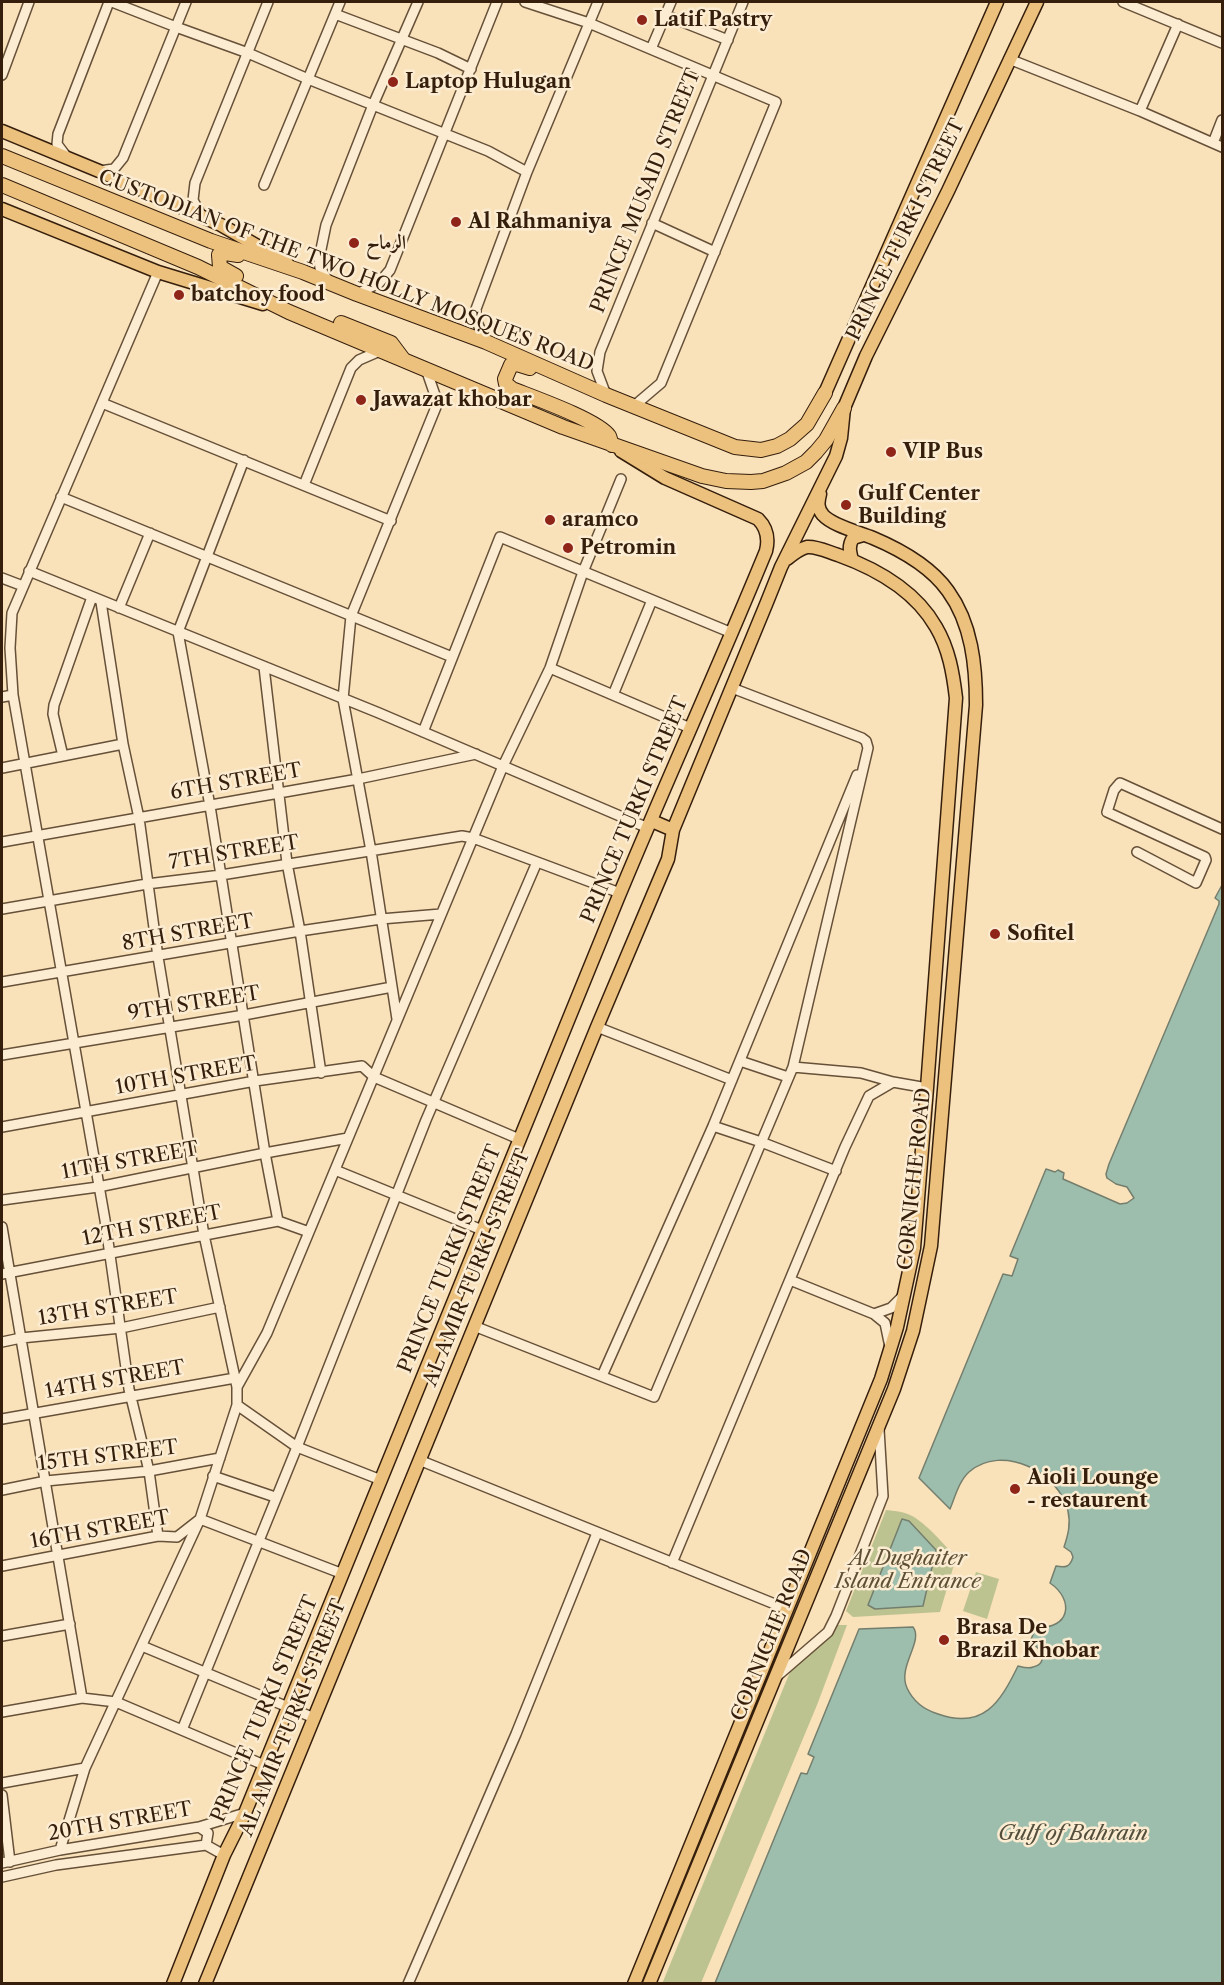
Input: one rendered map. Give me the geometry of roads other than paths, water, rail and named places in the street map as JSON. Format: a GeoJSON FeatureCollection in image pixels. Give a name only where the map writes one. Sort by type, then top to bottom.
{"type":"FeatureCollection","features":[{"type":"Feature","properties":{"kind":"highway","name":"CUSTODIAN OF THE TWO HOLLY MOSQUES ROAD"},"geometry":{"type":"LineString","coordinates":[[2,156],[211,241],[303,272],[486,342],[606,395],[735,447],[761,450],[777,446],[790,439],[807,424],[825,393]]}},
{"type":"Feature","properties":{"kind":"highway"},"geometry":{"type":"LineString","coordinates":[[2,185],[198,267],[289,312],[563,427],[712,479],[738,482],[763,481],[786,473],[811,457],[826,440],[844,408]]}},
{"type":"Feature","properties":{"kind":"highway"},"geometry":{"type":"LineString","coordinates":[[272,262],[257,261],[237,254],[219,255],[220,267],[256,288],[391,343],[404,359]]}},
{"type":"Feature","properties":{"kind":"highway"},"geometry":{"type":"LineString","coordinates":[[591,387],[517,364],[511,365],[505,379],[506,384],[512,389],[574,414],[594,425],[609,436],[612,445]]}},
{"type":"Feature","properties":{"kind":"main road","name":"PRINCE TURKI STREET"},"geometry":{"type":"LineString","coordinates":[[825,393],[997,2]]}},
{"type":"Feature","properties":{"kind":"main road","name":"PRINCE TURKI STREET"},"geometry":{"type":"LineString","coordinates":[[781,567],[836,456],[842,438],[844,408],[866,356],[948,191],[1036,2]]}},
{"type":"Feature","properties":{"kind":"main road"},"geometry":{"type":"LineString","coordinates":[[2,131],[221,225],[303,272]]}},
{"type":"Feature","properties":{"kind":"main road"},"geometry":{"type":"LineString","coordinates":[[2,209],[158,272],[289,312]]}},
{"type":"Feature","properties":{"kind":"main road","name":"PRINCE TURKI STREET"},"geometry":{"type":"LineString","coordinates":[[173,1983],[224,1854],[245,1813],[620,893],[768,544],[766,531],[758,519],[664,478],[612,445]]}},
{"type":"Feature","properties":{"kind":"main road","name":"CORNICHE ROAD"},"geometry":{"type":"LineString","coordinates":[[649,1983],[894,1389],[913,1331],[932,1246],[975,716],[976,672],[967,630],[948,591],[938,579],[913,560],[831,522],[821,513],[818,502],[824,480]]}},
{"type":"Feature","properties":{"kind":"main road"},"geometry":{"type":"LineString","coordinates":[[852,560],[849,550],[850,543],[853,538],[863,535]]}},
{"type":"Feature","properties":{"kind":"main road","name":"CORNICHE ROAD"},"geometry":{"type":"LineString","coordinates":[[634,1983],[881,1379],[914,1248],[956,698],[954,678],[944,642],[937,628],[919,603],[889,579],[852,560],[807,547],[794,553],[781,567]]}},
{"type":"Feature","properties":{"kind":"main road","name":"AL AMIR TURKI STREET"},"geometry":{"type":"LineString","coordinates":[[205,1983],[668,859],[673,830],[781,567]]}},
{"type":"Feature","properties":{"kind":"main road"},"geometry":{"type":"LineString","coordinates":[[650,825],[673,830]]}},
{"type":"Feature","properties":{"kind":"street"},"geometry":{"type":"LineString","coordinates":[[2,75],[29,2]]}},
{"type":"Feature","properties":{"kind":"street"},"geometry":{"type":"LineString","coordinates":[[67,158],[58,147],[58,134],[110,2],[248,53],[445,133],[488,151],[527,172]]}},
{"type":"Feature","properties":{"kind":"street"},"geometry":{"type":"LineString","coordinates":[[99,171],[114,169],[121,163],[186,2]]}},
{"type":"Feature","properties":{"kind":"street"},"geometry":{"type":"LineString","coordinates":[[202,217],[193,200],[195,183],[268,2]]}},
{"type":"Feature","properties":{"kind":"street"},"geometry":{"type":"LineString","coordinates":[[265,181],[340,2]]}},
{"type":"Feature","properties":{"kind":"street"},"geometry":{"type":"LineString","coordinates":[[330,284],[320,268],[319,259],[326,225],[373,105],[418,2]]}},
{"type":"Feature","properties":{"kind":"street"},"geometry":{"type":"LineString","coordinates":[[357,294],[379,283],[390,270],[497,2]]}},
{"type":"Feature","properties":{"kind":"street"},"geometry":{"type":"LineString","coordinates":[[525,2],[589,23],[776,102],[661,383],[634,406]]}},
{"type":"Feature","properties":{"kind":"street"},"geometry":{"type":"LineString","coordinates":[[486,342],[476,320],[476,309],[527,172],[598,2]]}},
{"type":"Feature","properties":{"kind":"street"},"geometry":{"type":"LineString","coordinates":[[651,49],[671,2]]}},
{"type":"Feature","properties":{"kind":"street","name":"PRINCE MUSAID STREET"},"geometry":{"type":"LineString","coordinates":[[606,395],[597,370],[600,352],[743,2]]}},
{"type":"Feature","properties":{"kind":"street"},"geometry":{"type":"LineString","coordinates":[[1123,2],[1222,43]]}},
{"type":"Feature","properties":{"kind":"street"},"geometry":{"type":"LineString","coordinates":[[335,14],[438,53],[471,69]]}},
{"type":"Feature","properties":{"kind":"street"},"geometry":{"type":"LineString","coordinates":[[665,15],[728,40]]}},
{"type":"Feature","properties":{"kind":"street"},"geometry":{"type":"LineString","coordinates":[[1140,111],[1178,24]]}},
{"type":"Feature","properties":{"kind":"street"},"geometry":{"type":"LineString","coordinates":[[1009,59],[1218,145],[1222,120]]}},
{"type":"Feature","properties":{"kind":"street"},"geometry":{"type":"LineString","coordinates":[[652,223],[715,252]]}},
{"type":"Feature","properties":{"kind":"street"},"geometry":{"type":"LineString","coordinates":[[158,272],[12,613],[10,648],[14,695],[110,1252],[131,1396],[149,1471],[158,1536]]}},
{"type":"Feature","properties":{"kind":"street"},"geometry":{"type":"LineString","coordinates":[[304,485],[351,368],[359,360],[382,350]]}},
{"type":"Feature","properties":{"kind":"street"},"geometry":{"type":"LineString","coordinates":[[397,1021],[371,851],[343,699],[351,616],[435,407],[436,398],[426,369]]}},
{"type":"Feature","properties":{"kind":"street"},"geometry":{"type":"LineString","coordinates":[[102,403],[391,521]]}},
{"type":"Feature","properties":{"kind":"street"},"geometry":{"type":"LineString","coordinates":[[244,460],[178,632],[210,806],[265,1153],[278,1221],[309,1232]]}},
{"type":"Feature","properties":{"kind":"street"},"geometry":{"type":"LineString","coordinates":[[236,1383],[267,1333],[503,766],[550,668],[583,572],[621,479]]}},
{"type":"Feature","properties":{"kind":"street"},"geometry":{"type":"LineString","coordinates":[[61,497],[452,657]]}},
{"type":"Feature","properties":{"kind":"street"},"geometry":{"type":"LineString","coordinates":[[119,608],[150,533]]}},
{"type":"Feature","properties":{"kind":"street"},"geometry":{"type":"LineString","coordinates":[[423,732],[500,537],[732,633]]}},
{"type":"Feature","properties":{"kind":"street"},"geometry":{"type":"LineString","coordinates":[[29,571],[650,825]]}},
{"type":"Feature","properties":{"kind":"street"},"geometry":{"type":"LineString","coordinates":[[2,578],[23,586]]}},
{"type":"Feature","properties":{"kind":"street"},"geometry":{"type":"LineString","coordinates":[[60,1850],[85,1768],[200,1519],[237,1405],[236,1383],[204,1235],[180,1095],[139,818],[97,599]]}},
{"type":"Feature","properties":{"kind":"street"},"geometry":{"type":"LineString","coordinates":[[63,756],[53,714],[54,705],[97,599]]}},
{"type":"Feature","properties":{"kind":"street"},"geometry":{"type":"LineString","coordinates":[[613,695],[652,600]]}},
{"type":"Feature","properties":{"kind":"street"},"geometry":{"type":"LineString","coordinates":[[2,628],[12,627]]}},
{"type":"Feature","properties":{"kind":"street"},"geometry":{"type":"LineString","coordinates":[[264,667],[287,863],[300,931],[321,1073]]}},
{"type":"Feature","properties":{"kind":"street"},"geometry":{"type":"LineString","coordinates":[[550,668],[690,728]]}},
{"type":"Feature","properties":{"kind":"street"},"geometry":{"type":"LineString","coordinates":[[474,1326],[654,1397],[793,1067],[868,748],[866,741],[862,738],[732,688]]}},
{"type":"Feature","properties":{"kind":"street"},"geometry":{"type":"LineString","coordinates":[[2,697],[14,695]]}},
{"type":"Feature","properties":{"kind":"street"},"geometry":{"type":"LineString","coordinates":[[2,768],[123,744]]}},
{"type":"Feature","properties":{"kind":"street"},"geometry":{"type":"LineString","coordinates":[[602,1376],[713,1126],[868,748]]}},
{"type":"Feature","properties":{"kind":"street","name":"6TH STREET"},"geometry":{"type":"LineString","coordinates":[[2,842],[358,779],[476,754]]}},
{"type":"Feature","properties":{"kind":"street"},"geometry":{"type":"LineString","coordinates":[[1137,852],[1196,883],[1206,860],[1205,857],[1107,812],[1114,790],[1120,783],[1222,829]]}},
{"type":"Feature","properties":{"kind":"street","name":"7TH STREET"},"geometry":{"type":"LineString","coordinates":[[2,909],[49,903],[147,884],[221,875],[462,836],[473,838]]}},
{"type":"Feature","properties":{"kind":"street"},"geometry":{"type":"LineString","coordinates":[[473,838],[620,893]]}},
{"type":"Feature","properties":{"kind":"street"},"geometry":{"type":"LineString","coordinates":[[182,1730],[396,1195],[537,862]]}},
{"type":"Feature","properties":{"kind":"street","name":"8TH STREET"},"geometry":{"type":"LineString","coordinates":[[2,982],[300,931],[381,919],[441,914]]}},
{"type":"Feature","properties":{"kind":"street","name":"9TH STREET"},"geometry":{"type":"LineString","coordinates":[[2,1055],[244,1015],[392,987]]}},
{"type":"Feature","properties":{"kind":"street"},"geometry":{"type":"LineString","coordinates":[[597,1027],[732,1080]]}},
{"type":"Feature","properties":{"kind":"street"},"geometry":{"type":"LineString","coordinates":[[740,1061],[788,1077]]}},
{"type":"Feature","properties":{"kind":"street","name":"10TH STREET"},"geometry":{"type":"LineString","coordinates":[[2,1127],[255,1081],[362,1066],[374,1077]]}},
{"type":"Feature","properties":{"kind":"street"},"geometry":{"type":"LineString","coordinates":[[793,1067],[861,1073],[927,1088]]}},
{"type":"Feature","properties":{"kind":"street"},"geometry":{"type":"LineString","coordinates":[[374,1077],[519,1139]]}},
{"type":"Feature","properties":{"kind":"street"},"geometry":{"type":"LineString","coordinates":[[672,1563],[869,1096],[893,1082]]}},
{"type":"Feature","properties":{"kind":"street"},"geometry":{"type":"LineString","coordinates":[[713,1126],[836,1171]]}},
{"type":"Feature","properties":{"kind":"street","name":"11TH STREET"},"geometry":{"type":"LineString","coordinates":[[2,1200],[98,1187],[348,1138]]}},
{"type":"Feature","properties":{"kind":"street"},"geometry":{"type":"LineString","coordinates":[[335,1170],[482,1230]]}},
{"type":"Feature","properties":{"kind":"street","name":"12TH STREET"},"geometry":{"type":"LineString","coordinates":[[6,1273],[278,1221]]}},
{"type":"Feature","properties":{"kind":"street"},"geometry":{"type":"LineString","coordinates":[[2,1227],[6,1273],[21,1338],[82,1698]]}},
{"type":"Feature","properties":{"kind":"street"},"geometry":{"type":"LineString","coordinates":[[790,1280],[874,1314],[885,1323],[890,1349]]}},
{"type":"Feature","properties":{"kind":"street"},"geometry":{"type":"LineString","coordinates":[[874,1314],[891,1308],[903,1296]]}},
{"type":"Feature","properties":{"kind":"street","name":"13TH STREET"},"geometry":{"type":"LineString","coordinates":[[2,1342],[121,1328],[220,1307]]}},
{"type":"Feature","properties":{"kind":"street","name":"14TH STREET"},"geometry":{"type":"LineString","coordinates":[[2,1419],[131,1396],[236,1383]]}},
{"type":"Feature","properties":{"kind":"street"},"geometry":{"type":"LineString","coordinates":[[237,1405],[297,1447],[381,1480]]}},
{"type":"Feature","properties":{"kind":"street"},"geometry":{"type":"LineString","coordinates":[[776,1677],[828,1632],[836,1616],[883,1496],[878,1428]]}},
{"type":"Feature","properties":{"kind":"street","name":"15TH STREET"},"geometry":{"type":"LineString","coordinates":[[2,1490],[46,1482],[149,1471],[220,1458]]}},
{"type":"Feature","properties":{"kind":"street"},"geometry":{"type":"LineString","coordinates":[[420,1460],[787,1609]]}},
{"type":"Feature","properties":{"kind":"street"},"geometry":{"type":"LineString","coordinates":[[213,1476],[275,1497]]}},
{"type":"Feature","properties":{"kind":"street"},"geometry":{"type":"LineString","coordinates":[[200,1519],[343,1574]]}},
{"type":"Feature","properties":{"kind":"street","name":"16TH STREET"},"geometry":{"type":"LineString","coordinates":[[2,1566],[158,1536],[177,1537],[200,1519]]}},
{"type":"Feature","properties":{"kind":"street"},"geometry":{"type":"LineString","coordinates":[[408,1983],[516,1734],[597,1533]]}},
{"type":"Feature","properties":{"kind":"street"},"geometry":{"type":"LineString","coordinates":[[2,1636],[70,1624]]}},
{"type":"Feature","properties":{"kind":"street"},"geometry":{"type":"LineString","coordinates":[[142,1646],[314,1718]]}},
{"type":"Feature","properties":{"kind":"street"},"geometry":{"type":"LineString","coordinates":[[2,1712],[82,1698],[116,1702],[264,1765]]}},
{"type":"Feature","properties":{"kind":"street"},"geometry":{"type":"LineString","coordinates":[[2,1783],[85,1768]]}},
{"type":"Feature","properties":{"kind":"street"},"geometry":{"type":"LineString","coordinates":[[2,1795],[6,1862]]}},
{"type":"Feature","properties":{"kind":"street","name":"20TH STREET"},"geometry":{"type":"LineString","coordinates":[[6,1862],[60,1850],[199,1827],[245,1813]]}},
{"type":"Feature","properties":{"kind":"street"},"geometry":{"type":"LineString","coordinates":[[199,1827],[208,1833],[206,1845]]}},
{"type":"Feature","properties":{"kind":"street","name":"20TH STREET"},"geometry":{"type":"LineString","coordinates":[[2,1877],[56,1865],[206,1845],[224,1854]]}},
{"type":"Feature","properties":{"kind":"water","name":"Gulf of Bahrain"},"geometry":{"type":"Polygon","coordinates":[[[1222,885],[1222,1983],[715,1983],[801,1773],[807,1774],[814,1757],[808,1754],[859,1629],[913,1627],[915,1639],[905,1672],[907,1688],[920,1704],[933,1712],[954,1718],[967,1718],[978,1716],[997,1702],[1018,1666],[1031,1668],[1041,1662],[1040,1651],[1030,1642],[1036,1627],[1047,1627],[1062,1619],[1066,1605],[1058,1590],[1050,1583],[1056,1566],[1067,1566],[1073,1557],[1071,1552],[1064,1547],[1069,1529],[1068,1511],[1063,1497],[1053,1484],[1028,1466],[1012,1461],[997,1460],[982,1464],[969,1472],[958,1489],[950,1509],[919,1478],[1003,1274],[1012,1276],[1018,1259],[1010,1256],[1046,1169],[1055,1172],[1058,1170],[1064,1173],[1063,1179],[1120,1204],[1127,1203],[1134,1198],[1127,1187],[1116,1184],[1107,1178],[1106,1174],[1219,904],[1215,898],[1222,885]]]}},
{"type":"Feature","properties":{"kind":"water"},"geometry":{"type":"Polygon","coordinates":[[[902,1519],[909,1521],[936,1550],[923,1606],[875,1609],[868,1605],[902,1519]]]}},
{"type":"Feature","properties":{"kind":"place","name":"Latif Pastry"},"geometry":{"type":"Point","coordinates":[642,20]}},
{"type":"Feature","properties":{"kind":"place","name":"Laptop Hulugan"},"geometry":{"type":"Point","coordinates":[393,82]}},
{"type":"Feature","properties":{"kind":"place","name":"Al Rahmaniya"},"geometry":{"type":"Point","coordinates":[456,222]}},
{"type":"Feature","properties":{"kind":"place","name":"الرماح"},"geometry":{"type":"Point","coordinates":[354,243]}},
{"type":"Feature","properties":{"kind":"place","name":"batchoy food"},"geometry":{"type":"Point","coordinates":[179,295]}},
{"type":"Feature","properties":{"kind":"place","name":"Jawazat khobar"},"geometry":{"type":"Point","coordinates":[361,400]}},
{"type":"Feature","properties":{"kind":"place","name":"VIP Bus"},"geometry":{"type":"Point","coordinates":[891,452]}},
{"type":"Feature","properties":{"kind":"place","name":"Gulf Center Building"},"geometry":{"type":"Point","coordinates":[846,505]}},
{"type":"Feature","properties":{"kind":"place","name":"aramco"},"geometry":{"type":"Point","coordinates":[550,520]}},
{"type":"Feature","properties":{"kind":"place","name":"Petromin"},"geometry":{"type":"Point","coordinates":[568,548]}},
{"type":"Feature","properties":{"kind":"place","name":"Sofitel"},"geometry":{"type":"Point","coordinates":[995,934]}},
{"type":"Feature","properties":{"kind":"place","name":"Aioli Lounge - restaurent"},"geometry":{"type":"Point","coordinates":[1015,1489]}},
{"type":"Feature","properties":{"kind":"place","name":"Brasa De Brazil Khobar"},"geometry":{"type":"Point","coordinates":[944,1640]}},
{"type":"Feature","properties":{"kind":"park label","name":"Al Dughaiter Island Entrance"},"geometry":{"type":"Point","coordinates":[908,1570]}}]}
